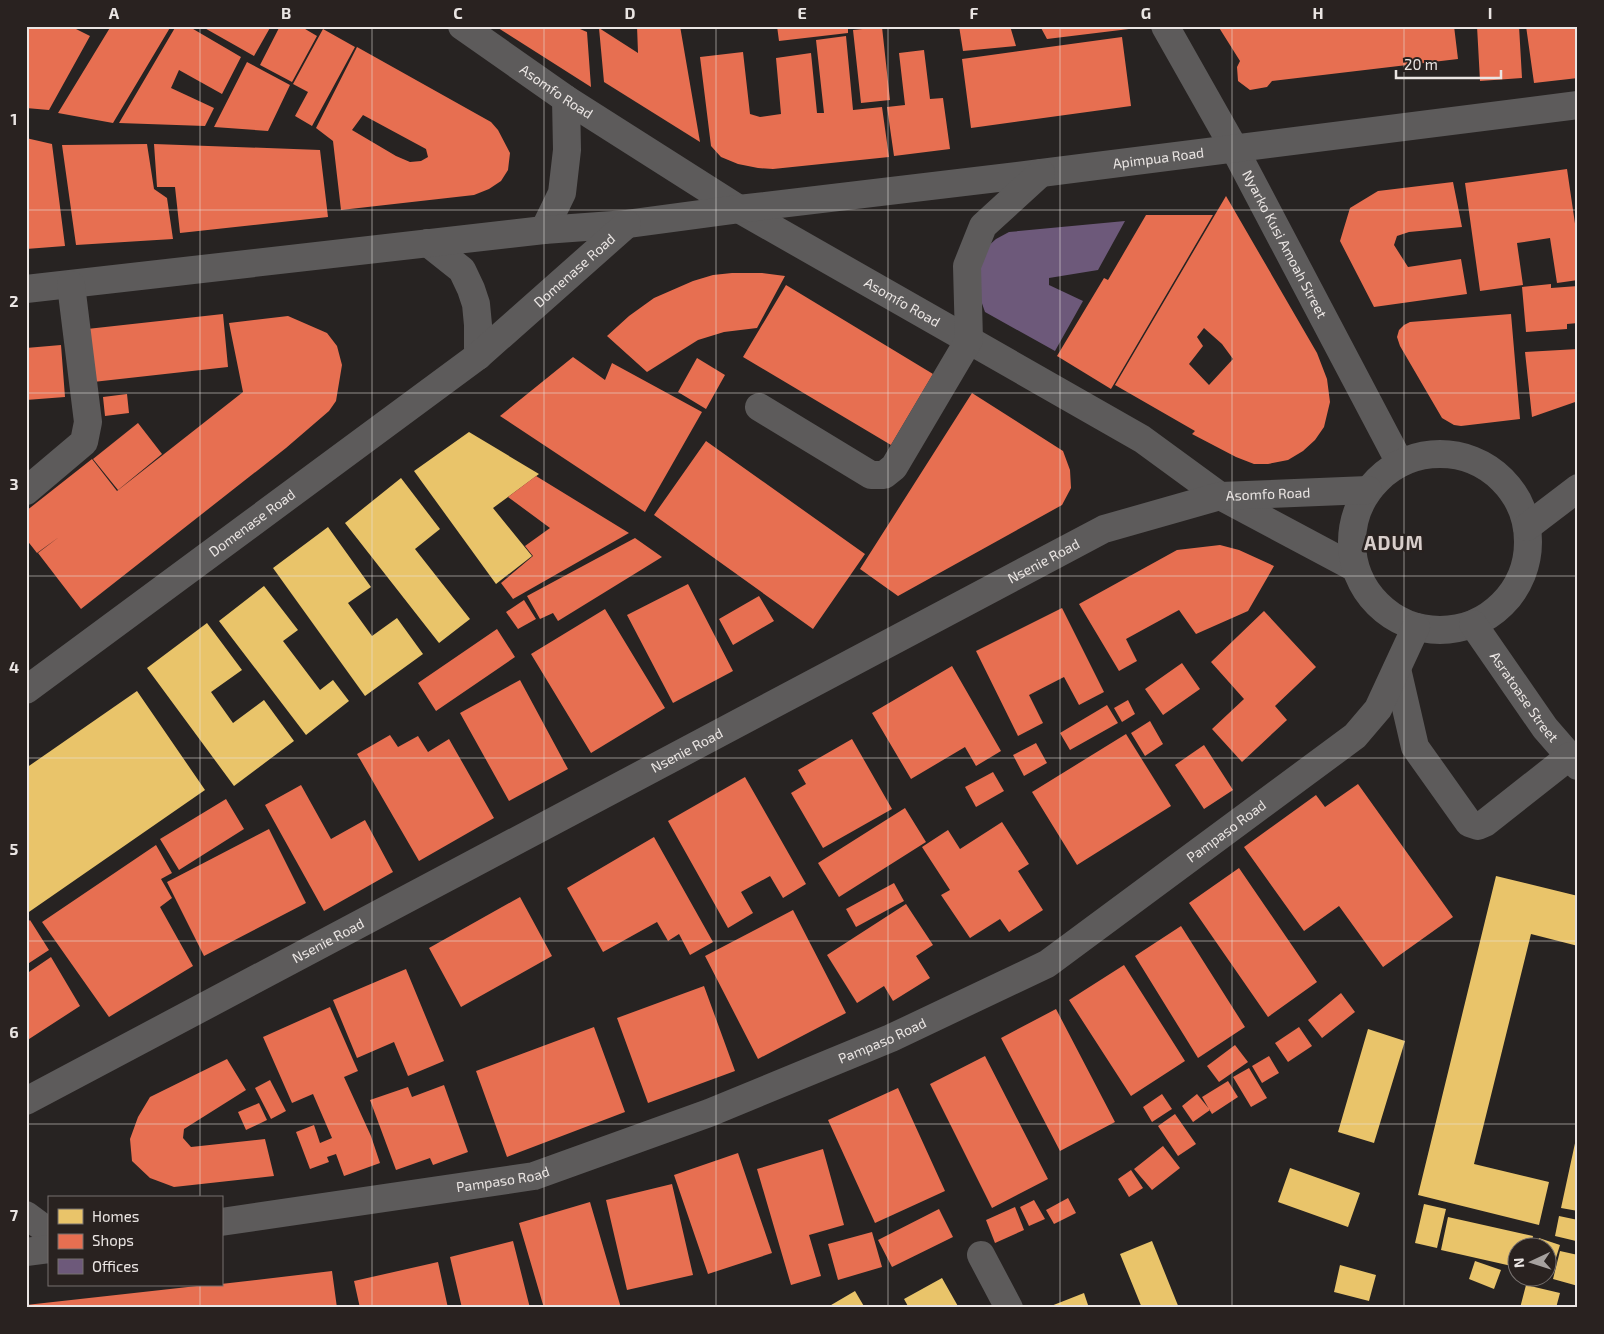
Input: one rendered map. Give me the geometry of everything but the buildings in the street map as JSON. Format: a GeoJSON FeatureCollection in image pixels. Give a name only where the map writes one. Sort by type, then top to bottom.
{"type":"FeatureCollection","features":[{"type":"Feature","properties":{"kind":"street","name":"Asomfo Road"},"geometry":{"type":"LineString","coordinates":[[462,26],[566,99],[739,209],[1142,439],[1220,496],[1368,490]]}},
{"type":"Feature","properties":{"kind":"street","name":"Nyarko Kusi Amoah Street"},"geometry":{"type":"LineString","coordinates":[[1165,26],[1234,148],[1400,463]]}},
{"type":"Feature","properties":{"kind":"street"},"geometry":{"type":"LineString","coordinates":[[544,230],[562,193],[567,150],[566,99]]}},
{"type":"Feature","properties":{"kind":"street","name":"Apimpua Road"},"geometry":{"type":"LineString","coordinates":[[26,289],[544,230],[627,224],[1578,104]]}},
{"type":"Feature","properties":{"kind":"street"},"geometry":{"type":"LineString","coordinates":[[759,408],[871,475],[884,475],[894,467],[969,340],[967,266],[983,226],[1041,173]]}},
{"type":"Feature","properties":{"kind":"street","name":"Domenase Road"},"geometry":{"type":"LineString","coordinates":[[26,690],[478,356],[627,224]]}},
{"type":"Feature","properties":{"kind":"street"},"geometry":{"type":"LineString","coordinates":[[428,243],[462,270],[471,289],[476,304],[478,356]]}},
{"type":"Feature","properties":{"kind":"street"},"geometry":{"type":"LineString","coordinates":[[26,491],[84,442],[88,422],[71,285]]}},
{"type":"Feature","properties":{"kind":"street"},"geometry":{"type":"LineString","coordinates":[[1445,453],[1474,460],[1499,476],[1517,499],[1527,527],[1527,557],[1517,585],[1498,608],[1473,624],[1445,630],[1416,627],[1389,615],[1368,594],[1355,568],[1351,538],[1356,513],[1368,490],[1389,469],[1400,463],[1416,456],[1445,453]]}},
{"type":"Feature","properties":{"kind":"street"},"geometry":{"type":"LineString","coordinates":[[1527,527],[1578,488]]}},
{"type":"Feature","properties":{"kind":"street"},"geometry":{"type":"LineString","coordinates":[[1220,496],[1355,568]]}},
{"type":"Feature","properties":{"kind":"street","name":"Nsenie Road"},"geometry":{"type":"LineString","coordinates":[[26,1101],[1104,529],[1220,496]]}},
{"type":"Feature","properties":{"kind":"street","name":"Asratoase Street"},"geometry":{"type":"LineString","coordinates":[[1473,624],[1545,728],[1574,761]]}},
{"type":"Feature","properties":{"kind":"street","name":"Pampaso Road"},"geometry":{"type":"LineString","coordinates":[[222,1222],[534,1176],[710,1113],[891,1038],[1047,964],[1355,736],[1378,709],[1416,627]]}},
{"type":"Feature","properties":{"kind":"street"},"geometry":{"type":"LineString","coordinates":[[1397,669],[1415,747],[1469,824],[1478,826],[1485,823],[1574,761]]}},
{"type":"Feature","properties":{"kind":"street"},"geometry":{"type":"LineString","coordinates":[[26,1215],[48,1231]]}},
{"type":"Feature","properties":{"kind":"street"},"geometry":{"type":"LineString","coordinates":[[26,1252],[48,1249]]}},
{"type":"Feature","properties":{"kind":"street"},"geometry":{"type":"LineString","coordinates":[[981,1255],[1009,1308]]}},
{"type":"Feature","properties":{"kind":"district","name":"ADUM"},"geometry":{"type":"Point","coordinates":[1394,543]}}]}
